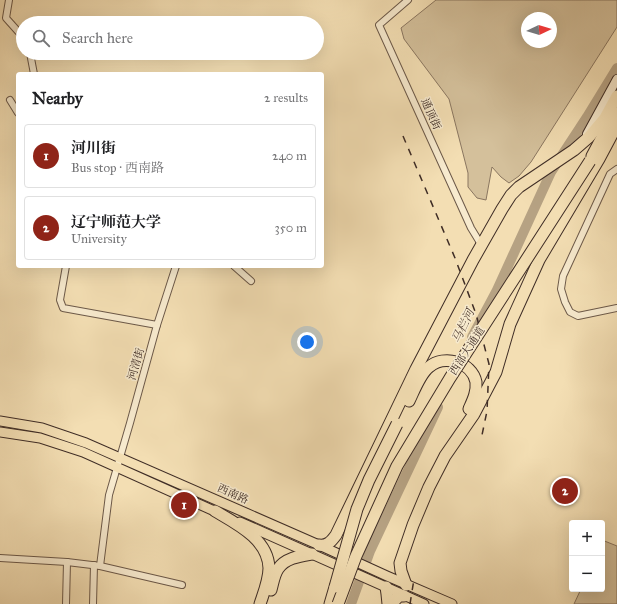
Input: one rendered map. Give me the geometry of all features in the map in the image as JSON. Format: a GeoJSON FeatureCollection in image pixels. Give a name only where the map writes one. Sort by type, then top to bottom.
{"type":"FeatureCollection","features":[{"type":"Feature","properties":{"kind":"highway"},"geometry":{"type":"LineString","coordinates":[[267,604],[278,569],[285,562],[296,556],[328,544],[336,535],[416,369],[511,195],[519,187],[582,143],[605,118],[617,96]]}},
{"type":"Feature","properties":{"kind":"highway","name":"西部大通道"},"geometry":{"type":"LineString","coordinates":[[338,604],[356,556],[397,466],[617,110]]}},
{"type":"Feature","properties":{"kind":"highway","name":"西部大通道"},"geometry":{"type":"LineString","coordinates":[[330,604],[335,587],[392,463],[445,375],[587,159],[605,118]]}},
{"type":"Feature","properties":{"kind":"highway"},"geometry":{"type":"LineString","coordinates":[[393,604],[405,590],[400,563],[413,525],[429,487],[445,456],[474,414],[496,372],[510,324],[539,260],[616,128]]}},
{"type":"Feature","properties":{"kind":"highway"},"geometry":{"type":"LineString","coordinates":[[335,587],[357,508],[369,480],[423,373],[429,366],[437,362],[451,360],[462,364],[474,375],[476,383],[475,396],[458,439]]}},
{"type":"Feature","properties":{"kind":"highway"},"geometry":{"type":"LineString","coordinates":[[215,511],[234,523],[263,547],[269,568],[267,583],[260,604]]}},
{"type":"Feature","properties":{"kind":"highway"},"geometry":{"type":"LineString","coordinates":[[385,583],[388,604]]}},
{"type":"Feature","properties":{"kind":"main road"},"geometry":{"type":"LineString","coordinates":[[582,143],[617,79]]}},
{"type":"Feature","properties":{"kind":"main road"},"geometry":{"type":"LineString","coordinates":[[605,118],[606,107],[617,83]]}},
{"type":"Feature","properties":{"kind":"main road","name":"西南路"},"geometry":{"type":"LineString","coordinates":[[0,421],[42,428],[86,443],[315,549],[339,565],[405,590],[452,604]]}},
{"type":"Feature","properties":{"kind":"main road","name":"西南路"},"geometry":{"type":"LineString","coordinates":[[0,432],[40,438],[83,452],[215,511],[315,549],[342,556],[385,583]]}},
{"type":"Feature","properties":{"kind":"main road","name":"西南路"},"geometry":{"type":"LineString","coordinates":[[405,590],[424,604]]}},
{"type":"Feature","properties":{"kind":"street"},"geometry":{"type":"LineString","coordinates":[[9,0],[6,18],[16,29]]}},
{"type":"Feature","properties":{"kind":"street","name":"通顶街"},"geometry":{"type":"LineString","coordinates":[[408,0],[380,25],[471,228],[482,246]]}},
{"type":"Feature","properties":{"kind":"street"},"geometry":{"type":"LineString","coordinates":[[31,60],[34,72]]}},
{"type":"Feature","properties":{"kind":"street"},"geometry":{"type":"LineString","coordinates":[[10,100],[16,110]]}},
{"type":"Feature","properties":{"kind":"street"},"geometry":{"type":"LineString","coordinates":[[617,169],[610,174],[563,276],[561,289],[570,312],[578,316],[617,308]]}},
{"type":"Feature","properties":{"kind":"street"},"geometry":{"type":"LineString","coordinates":[[66,268],[60,300],[63,308],[157,325]]}},
{"type":"Feature","properties":{"kind":"street","name":"河清街"},"geometry":{"type":"LineString","coordinates":[[93,604],[97,566],[109,495],[157,325],[175,268]]}},
{"type":"Feature","properties":{"kind":"street"},"geometry":{"type":"LineString","coordinates":[[236,268],[251,281]]}},
{"type":"Feature","properties":{"kind":"street"},"geometry":{"type":"LineString","coordinates":[[0,558],[67,562],[97,566],[182,585]]}},
{"type":"Feature","properties":{"kind":"street"},"geometry":{"type":"LineString","coordinates":[[66,604],[67,562]]}},
{"type":"Feature","properties":{"kind":"shaded area"},"geometry":{"type":"Polygon","coordinates":[[[436,0],[617,0],[617,27],[531,162],[519,176],[509,183],[492,167],[486,200],[477,198],[468,187],[468,173],[449,99],[404,39],[401,28],[436,0]]]}},
{"type":"Feature","properties":{"kind":"shaded area"},"geometry":{"type":"Polygon","coordinates":[[[605,541],[617,546],[617,604],[574,604],[580,592],[605,592],[605,541]]]}},
{"type":"Feature","properties":{"kind":"waterway","name":"马栏河"},"geometry":{"type":"LineString","coordinates":[[472,337],[497,290],[551,172],[617,68]]}},
{"type":"Feature","properties":{"kind":"waterway","name":"马栏河"},"geometry":{"type":"LineString","coordinates":[[351,604],[370,551],[438,407]]}},
{"type":"Feature","properties":{"kind":"railway"},"geometry":{"type":"LineString","coordinates":[[403,136],[455,258],[476,314],[489,364],[487,411],[482,435]]}},
{"type":"Feature","properties":{"kind":"railway"},"geometry":{"type":"LineString","coordinates":[[410,604],[414,579]]}},
{"type":"Feature","properties":{"kind":"place","name":"辽宁师范大学"},"geometry":{"type":"Point","coordinates":[565,491]}},
{"type":"Feature","properties":{"kind":"place","name":"河川街"},"geometry":{"type":"Point","coordinates":[184,505]}}]}
